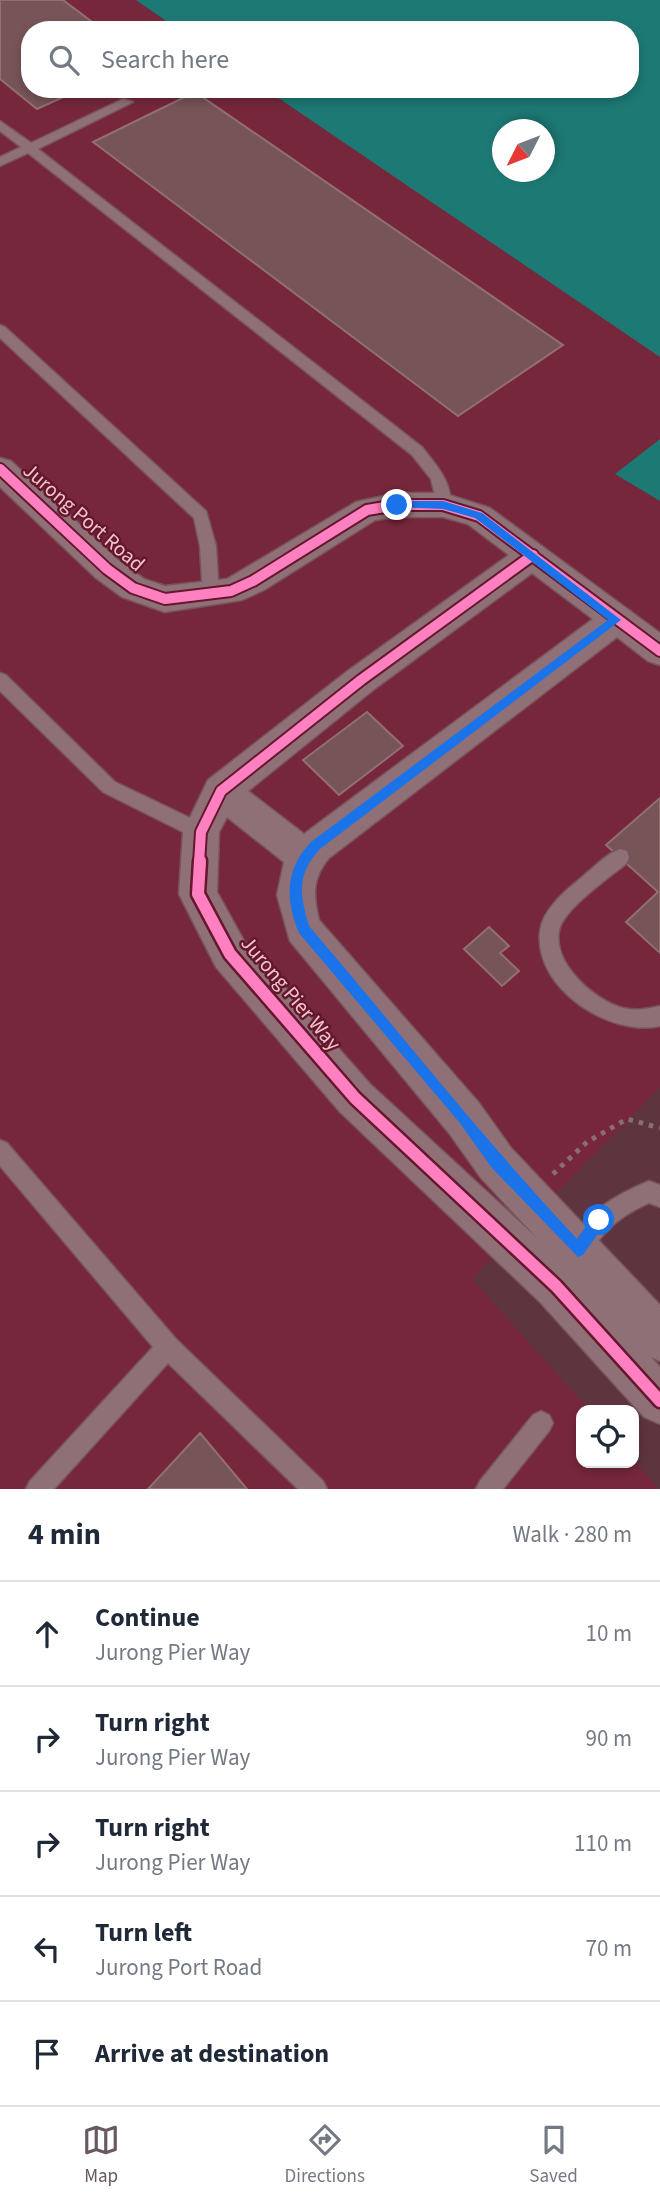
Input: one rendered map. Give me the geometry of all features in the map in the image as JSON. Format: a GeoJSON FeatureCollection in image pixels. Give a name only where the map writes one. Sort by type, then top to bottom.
{"type":"FeatureCollection","features":[{"type":"Feature","properties":{"kind":"street","name":"Jurong Port Road"},"geometry":{"type":"LineString","coordinates":[[0,469],[107,569],[133,588],[165,599],[211,596],[253,581],[367,510],[397,505],[443,505],[479,516],[660,651]]}},
{"type":"Feature","properties":{"kind":"street","name":"Jurong Pier Way"},"geometry":{"type":"LineString","coordinates":[[533,555],[360,680],[221,791],[201,832],[198,894],[230,954],[355,1098],[567,1268],[660,1338]]}},
{"type":"Feature","properties":{"kind":"street"},"geometry":{"type":"LineString","coordinates":[[221,791],[305,857],[616,620]]}},
{"type":"Feature","properties":{"kind":"street","name":"Jurong Pier Way"},"geometry":{"type":"LineString","coordinates":[[305,857],[293,895],[303,929],[464,1118],[496,1163],[531,1200],[567,1268],[660,1401]]}},
{"type":"Feature","properties":{"kind":"lane"},"geometry":{"type":"LineString","coordinates":[[0,162],[127,102]]}},
{"type":"Feature","properties":{"kind":"lane"},"geometry":{"type":"LineString","coordinates":[[0,125],[416,451],[438,478],[443,505]]}},
{"type":"Feature","properties":{"kind":"lane"},"geometry":{"type":"LineString","coordinates":[[0,330],[201,515],[208,546],[211,596]]}},
{"type":"Feature","properties":{"kind":"lane"},"geometry":{"type":"LineString","coordinates":[[0,680],[109,787],[201,832]]}},
{"type":"Feature","properties":{"kind":"lane"},"geometry":{"type":"LineString","coordinates":[[620,857],[556,915],[549,930],[550,945],[564,975],[593,1003],[627,1019],[643,1021],[660,1016]]}},
{"type":"Feature","properties":{"kind":"lane"},"geometry":{"type":"LineString","coordinates":[[0,1150],[168,1347],[314,1489]]}},
{"type":"Feature","properties":{"kind":"lane"},"geometry":{"type":"LineString","coordinates":[[567,1268],[599,1220],[625,1202],[649,1192],[660,1196]]}},
{"type":"Feature","properties":{"kind":"lane"},"geometry":{"type":"LineString","coordinates":[[38,1489],[168,1347]]}},
{"type":"Feature","properties":{"kind":"lane"},"geometry":{"type":"LineString","coordinates":[[488,1489],[541,1423]]}},
{"type":"Feature","properties":{"kind":"path"},"geometry":{"type":"LineString","coordinates":[[531,1200],[567,1158],[598,1132],[627,1119],[660,1128]]}},
{"type":"Feature","properties":{"kind":"shaded area"},"geometry":{"type":"Polygon","coordinates":[[[0,0],[136,0],[166,21],[21,21],[21,98],[279,98],[660,356],[660,439],[615,474],[660,501],[660,1087],[472,1279],[585,1405],[576,1405],[576,1468],[639,1467],[659,1489],[0,1489],[0,0]]]}},
{"type":"Feature","properties":{"kind":"water"},"geometry":{"type":"Polygon","coordinates":[[[136,0],[660,0],[660,357],[278,98],[639,98],[639,21],[166,21],[136,0]]]}},
{"type":"Feature","properties":{"kind":"water"},"geometry":{"type":"Polygon","coordinates":[[[660,439],[660,501],[615,474],[660,439]]]}},
{"type":"Feature","properties":{"kind":"building"},"geometry":{"type":"Polygon","coordinates":[[[0,0],[63,0],[91,21],[21,21],[21,96],[0,79],[0,0]]]}},
{"type":"Feature","properties":{"kind":"building"},"geometry":{"type":"Polygon","coordinates":[[[23,98],[61,98],[37,109],[23,98]]]}},
{"type":"Feature","properties":{"kind":"building"},"geometry":{"type":"Polygon","coordinates":[[[183,98],[204,98],[563,345],[458,416],[93,142],[183,98]]]}},
{"type":"Feature","properties":{"kind":"building"},"geometry":{"type":"Polygon","coordinates":[[[367,712],[403,746],[339,795],[303,760],[367,712]]]}},
{"type":"Feature","properties":{"kind":"building"},"geometry":{"type":"Polygon","coordinates":[[[660,798],[660,953],[626,922],[658,892],[606,845],[660,798]]]}},
{"type":"Feature","properties":{"kind":"building"},"geometry":{"type":"Polygon","coordinates":[[[489,927],[509,946],[500,953],[519,971],[502,986],[464,949],[489,927]]]}},
{"type":"Feature","properties":{"kind":"building"},"geometry":{"type":"Polygon","coordinates":[[[200,1433],[247,1489],[148,1489],[200,1433]]]}},
{"type":"Feature","properties":{"kind":"cycle path"},"geometry":{"type":"LineString","coordinates":[[0,469],[107,569],[133,588],[165,599],[231,591],[253,581],[367,510],[397,505],[443,505],[479,516],[660,651]]}},
{"type":"Feature","properties":{"kind":"cycle path"},"geometry":{"type":"LineString","coordinates":[[533,555],[361,680],[221,791],[201,832],[198,894],[230,954],[355,1098],[556,1286],[660,1401]]}},
{"type":"Feature","properties":{"kind":"route"},"geometry":{"type":"LineString","coordinates":[[397,505],[443,505],[479,516],[616,620],[316,846],[305,857],[293,895],[303,929],[464,1118],[496,1163],[578,1250],[599,1220]]}}]}
